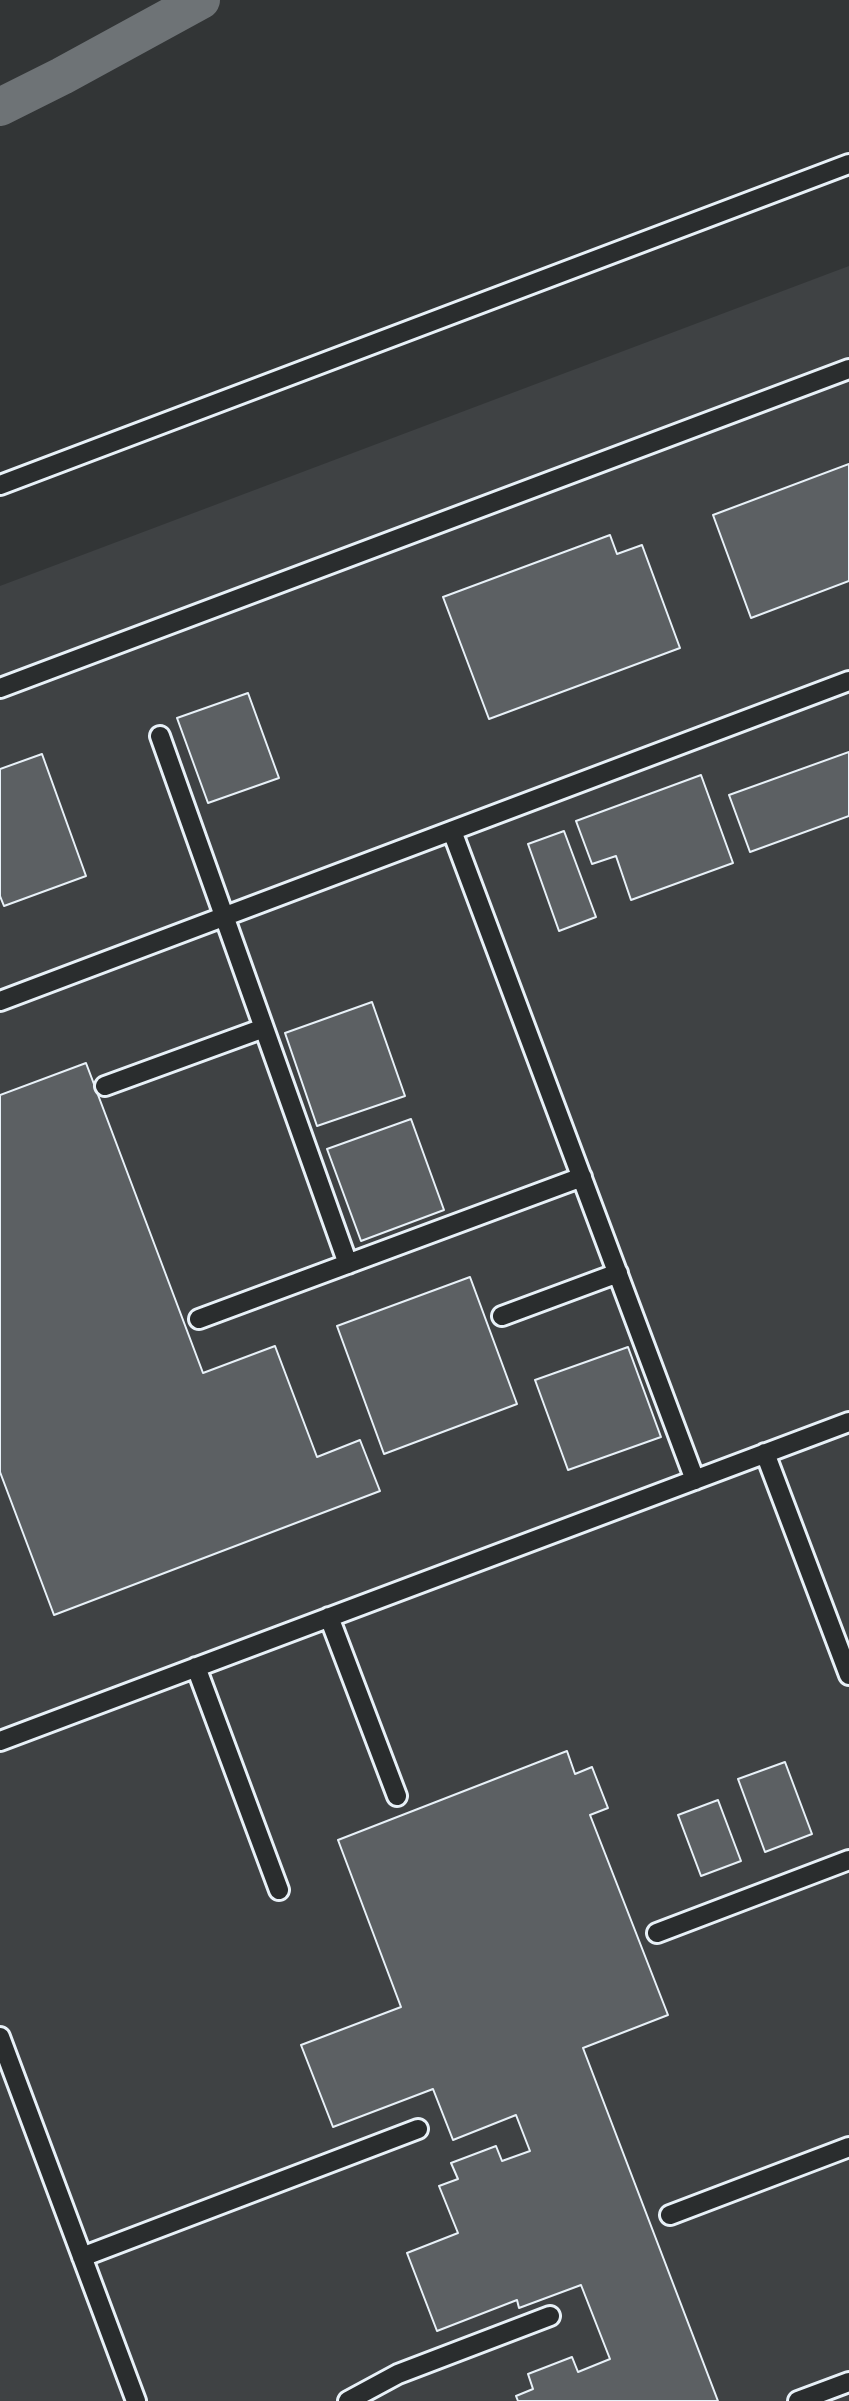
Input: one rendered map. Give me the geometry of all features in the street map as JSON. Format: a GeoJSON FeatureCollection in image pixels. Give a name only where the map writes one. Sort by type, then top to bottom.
{"type":"FeatureCollection","features":[{"type":"Feature","properties":{"kind":"lane"},"geometry":{"type":"LineString","coordinates":[[0,485],[849,164]]}},
{"type":"Feature","properties":{"kind":"lane"},"geometry":{"type":"LineString","coordinates":[[0,688],[849,369]]}},
{"type":"Feature","properties":{"kind":"lane"},"geometry":{"type":"LineString","coordinates":[[0,1001],[849,681]]}},
{"type":"Feature","properties":{"kind":"lane"},"geometry":{"type":"LineString","coordinates":[[160,736],[348,1264]]}},
{"type":"Feature","properties":{"kind":"lane"},"geometry":{"type":"LineString","coordinates":[[452,831],[695,1480]]}},
{"type":"Feature","properties":{"kind":"lane"},"geometry":{"type":"LineString","coordinates":[[105,1086],[264,1028]]}},
{"type":"Feature","properties":{"kind":"lane"},"geometry":{"type":"LineString","coordinates":[[199,1319],[582,1177]]}},
{"type":"Feature","properties":{"kind":"lane"},"geometry":{"type":"LineString","coordinates":[[502,1316],[618,1273]]}},
{"type":"Feature","properties":{"kind":"lane"},"geometry":{"type":"LineString","coordinates":[[0,1741],[849,1422]]}},
{"type":"Feature","properties":{"kind":"lane"},"geometry":{"type":"LineString","coordinates":[[765,1453],[849,1675]]}},
{"type":"Feature","properties":{"kind":"lane"},"geometry":{"type":"LineString","coordinates":[[329,1617],[397,1796]]}},
{"type":"Feature","properties":{"kind":"lane"},"geometry":{"type":"LineString","coordinates":[[196,1667],[279,1890]]}},
{"type":"Feature","properties":{"kind":"lane"},"geometry":{"type":"LineString","coordinates":[[657,1933],[849,1860]]}},
{"type":"Feature","properties":{"kind":"lane"},"geometry":{"type":"LineString","coordinates":[[0,2037],[136,2401]]}},
{"type":"Feature","properties":{"kind":"lane"},"geometry":{"type":"LineString","coordinates":[[82,2257],[418,2129]]}},
{"type":"Feature","properties":{"kind":"lane"},"geometry":{"type":"LineString","coordinates":[[670,2215],[849,2147]]}},
{"type":"Feature","properties":{"kind":"lane"},"geometry":{"type":"LineString","coordinates":[[348,2401],[398,2374],[550,2316]]}},
{"type":"Feature","properties":{"kind":"lane"},"geometry":{"type":"LineString","coordinates":[[798,2401],[849,2382]]}},
{"type":"Feature","properties":{"kind":"shaded area"},"geometry":{"type":"Polygon","coordinates":[[[849,266],[849,2401],[0,2401],[0,586],[849,266]]]}},
{"type":"Feature","properties":{"kind":"building"},"geometry":{"type":"Polygon","coordinates":[[[849,464],[849,581],[751,618],[713,515],[849,464]]]}},
{"type":"Feature","properties":{"kind":"building"},"geometry":{"type":"Polygon","coordinates":[[[610,535],[617,554],[642,545],[680,648],[489,719],[443,597],[610,535]]]}},
{"type":"Feature","properties":{"kind":"building"},"geometry":{"type":"Polygon","coordinates":[[[248,693],[279,778],[208,803],[177,718],[248,693]]]}},
{"type":"Feature","properties":{"kind":"building"},"geometry":{"type":"Polygon","coordinates":[[[849,752],[849,816],[750,852],[729,795],[849,752]]]}},
{"type":"Feature","properties":{"kind":"building"},"geometry":{"type":"Polygon","coordinates":[[[42,754],[86,876],[4,906],[0,896],[0,769],[42,754]]]}},
{"type":"Feature","properties":{"kind":"building"},"geometry":{"type":"Polygon","coordinates":[[[701,775],[733,863],[631,900],[616,856],[592,864],[576,821],[701,775]]]}},
{"type":"Feature","properties":{"kind":"building"},"geometry":{"type":"Polygon","coordinates":[[[564,831],[596,917],[559,931],[528,844],[564,831]]]}},
{"type":"Feature","properties":{"kind":"building"},"geometry":{"type":"Polygon","coordinates":[[[372,1002],[405,1096],[317,1126],[285,1033],[372,1002]]]}},
{"type":"Feature","properties":{"kind":"building"},"geometry":{"type":"Polygon","coordinates":[[[86,1063],[203,1373],[275,1346],[317,1457],[360,1440],[380,1491],[54,1615],[0,1472],[0,1095],[86,1063]]]}},
{"type":"Feature","properties":{"kind":"building"},"geometry":{"type":"Polygon","coordinates":[[[411,1119],[444,1210],[361,1241],[327,1149],[411,1119]]]}},
{"type":"Feature","properties":{"kind":"building"},"geometry":{"type":"Polygon","coordinates":[[[470,1277],[517,1404],[384,1454],[337,1326],[470,1277]]]}},
{"type":"Feature","properties":{"kind":"building"},"geometry":{"type":"Polygon","coordinates":[[[628,1347],[661,1437],[568,1470],[535,1380],[628,1347]]]}},
{"type":"Feature","properties":{"kind":"building"},"geometry":{"type":"Polygon","coordinates":[[[567,1751],[575,1774],[592,1767],[608,1808],[590,1815],[668,2015],[583,2048],[718,2401],[518,2401],[516,2396],[533,2389],[528,2374],[572,2357],[578,2372],[610,2359],[581,2285],[519,2308],[517,2300],[437,2331],[407,2253],[458,2233],[439,2186],[458,2179],[451,2163],[496,2146],[502,2161],[530,2151],[516,2115],[453,2140],[433,2089],[333,2127],[301,2045],[401,2007],[338,1840],[567,1751]]]}},
{"type":"Feature","properties":{"kind":"building"},"geometry":{"type":"Polygon","coordinates":[[[785,1762],[812,1834],[765,1852],[738,1779],[785,1762]]]}},
{"type":"Feature","properties":{"kind":"building"},"geometry":{"type":"Polygon","coordinates":[[[718,1800],[741,1861],[701,1876],[678,1815],[718,1800]]]}},
{"type":"Feature","properties":{"kind":"waterway"},"geometry":{"type":"LineString","coordinates":[[0,107],[201,0]]}}]}
